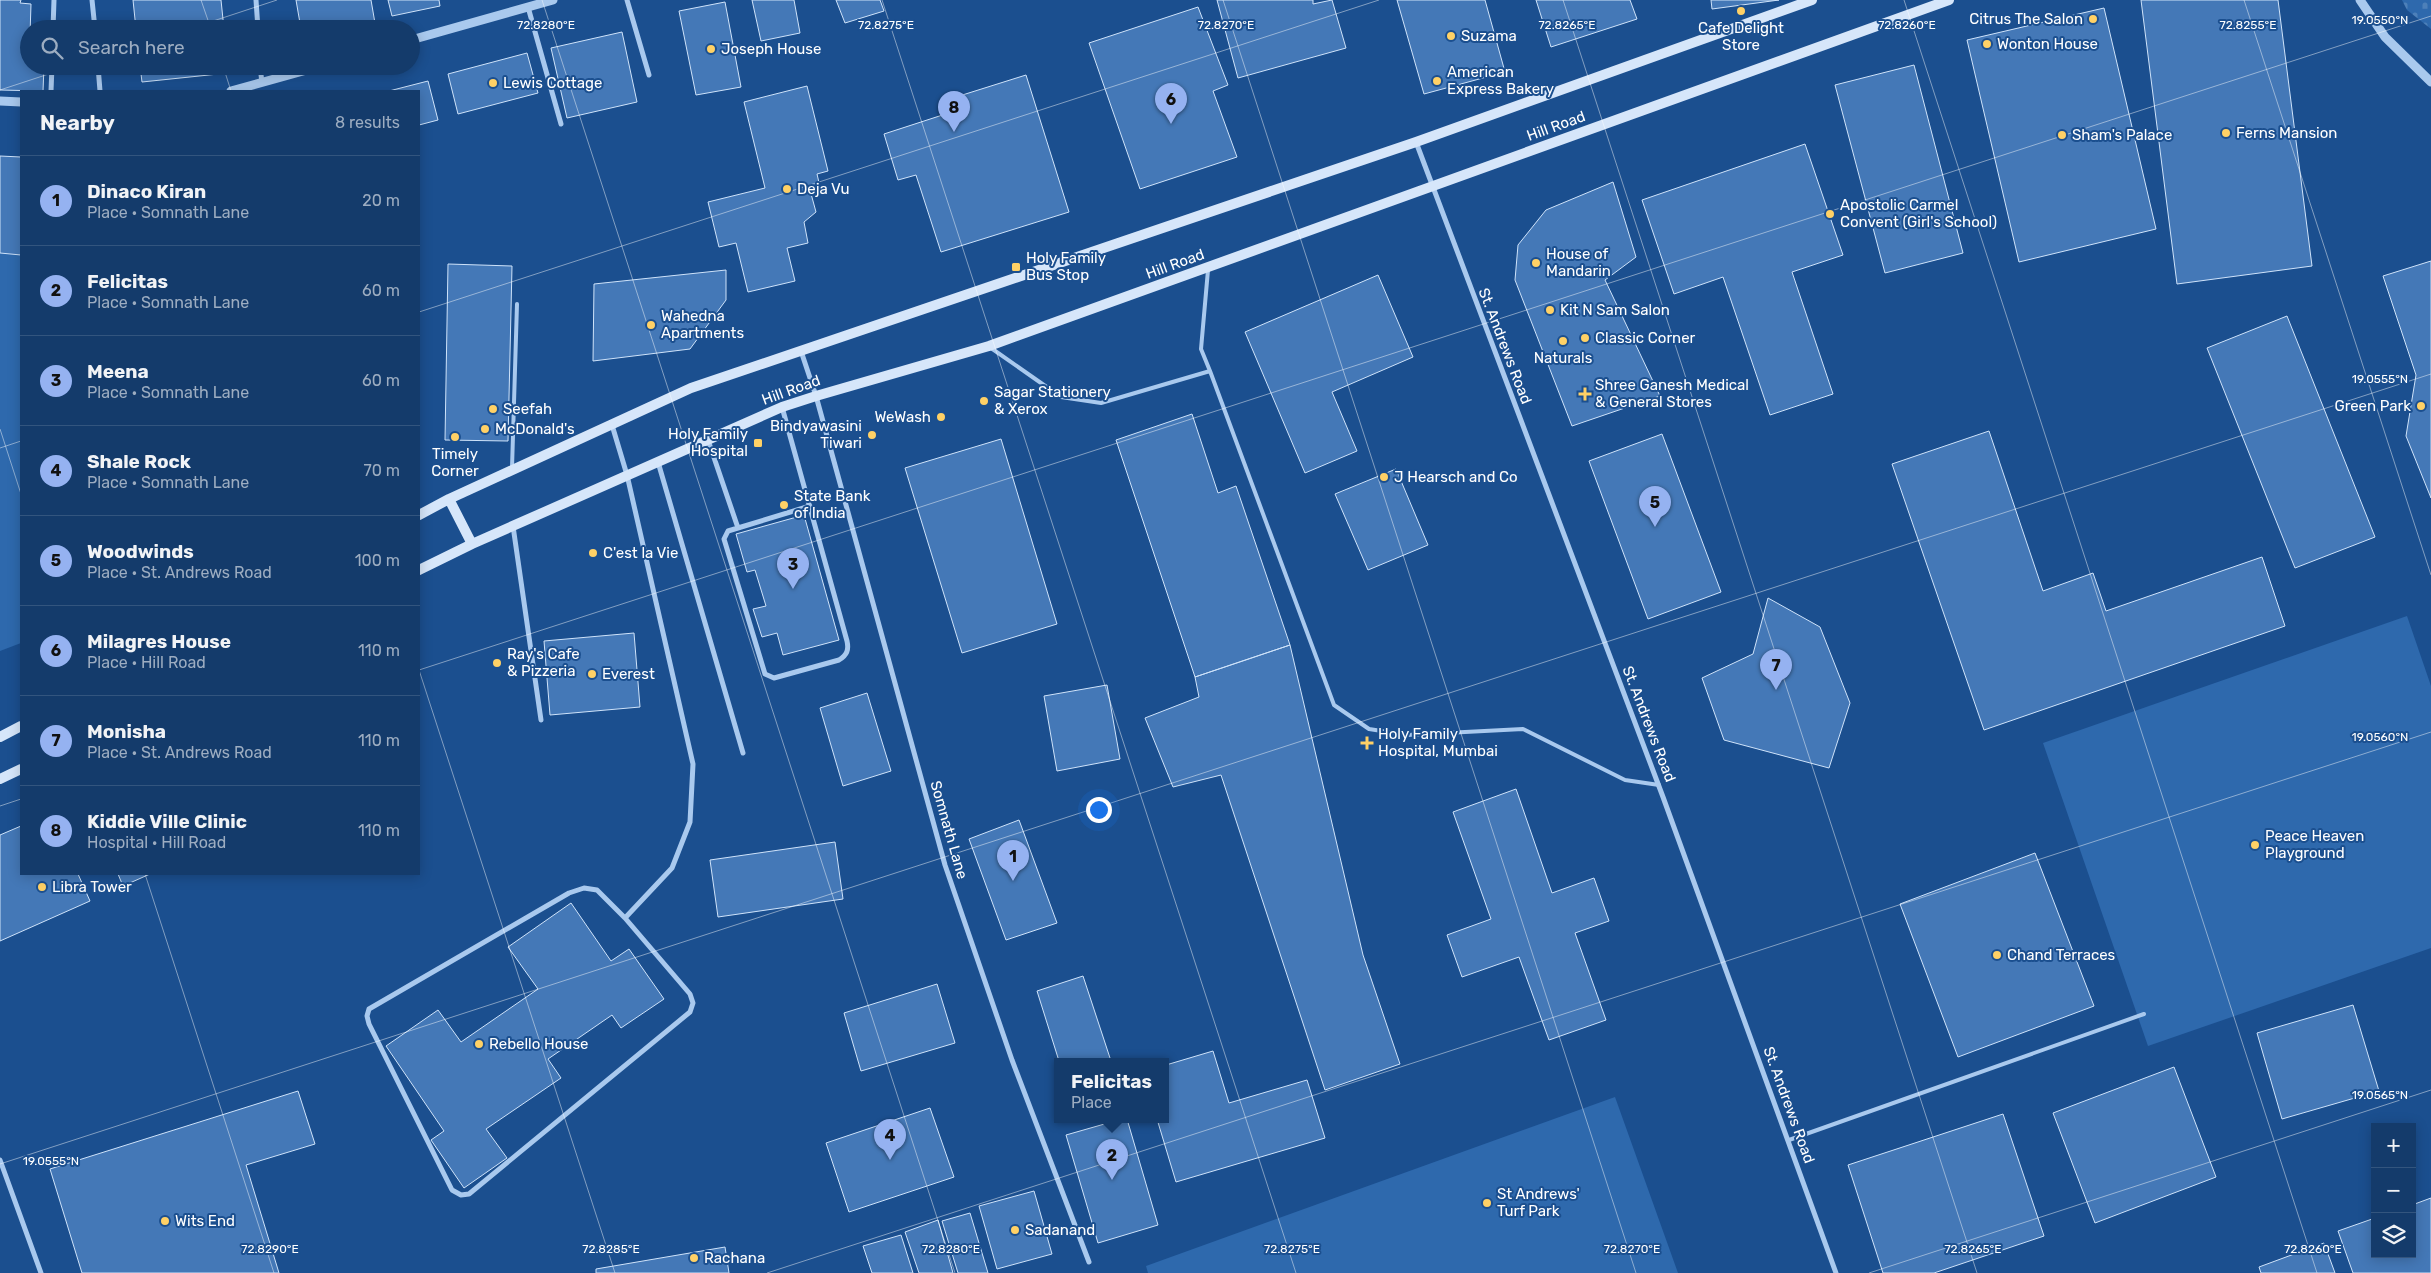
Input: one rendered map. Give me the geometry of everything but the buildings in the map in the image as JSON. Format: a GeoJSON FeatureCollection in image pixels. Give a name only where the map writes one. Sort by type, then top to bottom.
{"type":"FeatureCollection","features":[{"type":"Feature","properties":{"kind":"main road"},"geometry":{"type":"LineString","coordinates":[[420,514],[449,499],[691,388],[1416,142],[1812,0]]}},
{"type":"Feature","properties":{"kind":"main road","name":"Hill Road"},"geometry":{"type":"LineString","coordinates":[[420,570],[472,544],[626,475],[782,408],[816,396],[989,346],[1949,0]]}},
{"type":"Feature","properties":{"kind":"main road"},"geometry":{"type":"LineString","coordinates":[[449,499],[472,544]]}},
{"type":"Feature","properties":{"kind":"main road"},"geometry":{"type":"LineString","coordinates":[[0,737],[20,727]]}},
{"type":"Feature","properties":{"kind":"main road"},"geometry":{"type":"LineString","coordinates":[[0,779],[20,769]]}},
{"type":"Feature","properties":{"kind":"street"},"geometry":{"type":"LineString","coordinates":[[53,20],[54,0]]}},
{"type":"Feature","properties":{"kind":"street"},"geometry":{"type":"LineString","coordinates":[[92,0],[94,20]]}},
{"type":"Feature","properties":{"kind":"street"},"geometry":{"type":"LineString","coordinates":[[256,0],[257,20]]}},
{"type":"Feature","properties":{"kind":"street"},"geometry":{"type":"LineString","coordinates":[[420,37],[553,0]]}},
{"type":"Feature","properties":{"kind":"street"},"geometry":{"type":"LineString","coordinates":[[627,0],[649,75]]}},
{"type":"Feature","properties":{"kind":"street"},"geometry":{"type":"LineString","coordinates":[[2360,0],[2385,37],[2431,82]]}},
{"type":"Feature","properties":{"kind":"street"},"geometry":{"type":"LineString","coordinates":[[528,7],[561,124]]}},
{"type":"Feature","properties":{"kind":"street"},"geometry":{"type":"LineString","coordinates":[[51,90],[52,75]]}},
{"type":"Feature","properties":{"kind":"street"},"geometry":{"type":"LineString","coordinates":[[99,75],[100,90]]}},
{"type":"Feature","properties":{"kind":"street"},"geometry":{"type":"LineString","coordinates":[[261,75],[262,83]]}},
{"type":"Feature","properties":{"kind":"street"},"geometry":{"type":"LineString","coordinates":[[235,90],[290,75]]}},
{"type":"Feature","properties":{"kind":"street"},"geometry":{"type":"LineString","coordinates":[[0,101],[20,102]]}},
{"type":"Feature","properties":{"kind":"street","name":"St. Andrews Road"},"geometry":{"type":"LineString","coordinates":[[1416,142],[1659,785],[1836,1273]]}},
{"type":"Feature","properties":{"kind":"street","name":"Somnath Lane"},"geometry":{"type":"LineString","coordinates":[[801,351],[816,396],[945,865],[1012,1060],[1089,1262]]}},
{"type":"Feature","properties":{"kind":"street"},"geometry":{"type":"LineString","coordinates":[[782,408],[810,506],[847,641],[847,653],[839,660],[774,678],[765,674],[724,539],[726,532],[810,506]]}},
{"type":"Feature","properties":{"kind":"street"},"geometry":{"type":"LineString","coordinates":[[612,425],[626,475],[693,764],[690,822],[672,868],[625,918]]}},
{"type":"Feature","properties":{"kind":"street"},"geometry":{"type":"LineString","coordinates":[[708,440],[738,528]]}},
{"type":"Feature","properties":{"kind":"street"},"geometry":{"type":"LineString","coordinates":[[658,461],[743,753]]}},
{"type":"Feature","properties":{"kind":"street"},"geometry":{"type":"LineString","coordinates":[[513,526],[542,720]]}},
{"type":"Feature","properties":{"kind":"street"},"geometry":{"type":"LineString","coordinates":[[577,890],[597,890],[625,918],[690,994],[692,1003],[690,1012],[469,1194],[461,1195],[452,1190],[369,1024],[367,1016],[369,1008],[577,890]]}},
{"type":"Feature","properties":{"kind":"street"},"geometry":{"type":"LineString","coordinates":[[0,1160],[41,1273]]}},
{"type":"Feature","properties":{"kind":"lane"},"geometry":{"type":"LineString","coordinates":[[1208,268],[1201,349],[1334,705],[1369,729],[1407,735],[1523,730],[1625,780],[1659,785]]}},
{"type":"Feature","properties":{"kind":"lane"},"geometry":{"type":"LineString","coordinates":[[512,470],[517,304]]}},
{"type":"Feature","properties":{"kind":"lane"},"geometry":{"type":"LineString","coordinates":[[989,346],[1062,397],[1101,403],[1210,372]]}},
{"type":"Feature","properties":{"kind":"lane"},"geometry":{"type":"LineString","coordinates":[[1788,1140],[2144,1014]]}},
{"type":"Feature","properties":{"kind":"green space"},"geometry":{"type":"Polygon","coordinates":[[[2402,0],[2431,0],[2431,29],[2407,10],[2402,0]]]}},
{"type":"Feature","properties":{"kind":"green space"},"geometry":{"type":"Polygon","coordinates":[[[0,253],[20,255],[20,643],[0,651],[0,253]]]}},
{"type":"Feature","properties":{"kind":"green space","name":"Peace Heaven Playground"},"geometry":{"type":"Polygon","coordinates":[[[2407,616],[2431,686],[2431,948],[2148,1046],[2043,743],[2407,616]]]}},
{"type":"Feature","properties":{"kind":"green space","name":"St Andrews' Turf Park"},"geometry":{"type":"Polygon","coordinates":[[[1615,1097],[1678,1273],[1148,1273],[1146,1266],[1615,1097]]]}},
{"type":"Feature","properties":{"kind":"place","name":"Cafe Delight Store"},"geometry":{"type":"Point","coordinates":[1741,11]}},
{"type":"Feature","properties":{"kind":"place","name":"Citrus The Salon"},"geometry":{"type":"Point","coordinates":[2093,19]}},
{"type":"Feature","properties":{"kind":"place","name":"Suzama"},"geometry":{"type":"Point","coordinates":[1451,36]}},
{"type":"Feature","properties":{"kind":"place","name":"Wonton House"},"geometry":{"type":"Point","coordinates":[1987,44]}},
{"type":"Feature","properties":{"kind":"place","name":"Joseph House"},"geometry":{"type":"Point","coordinates":[711,49]}},
{"type":"Feature","properties":{"kind":"place","name":"American Express Bakery"},"geometry":{"type":"Point","coordinates":[1437,81]}},
{"type":"Feature","properties":{"kind":"place","name":"Lewis Cottage"},"geometry":{"type":"Point","coordinates":[493,83]}},
{"type":"Feature","properties":{"kind":"place","name":"Milagres House"},"geometry":{"type":"Point","coordinates":[1171,124]}},
{"type":"Feature","properties":{"kind":"place","name":"Kiddie Ville Clinic"},"geometry":{"type":"Point","coordinates":[954,132]}},
{"type":"Feature","properties":{"kind":"place","name":"Ferns Mansion"},"geometry":{"type":"Point","coordinates":[2226,133]}},
{"type":"Feature","properties":{"kind":"place","name":"Sham's Palace"},"geometry":{"type":"Point","coordinates":[2062,135]}},
{"type":"Feature","properties":{"kind":"place","name":"Deja Vu"},"geometry":{"type":"Point","coordinates":[787,189]}},
{"type":"Feature","properties":{"kind":"place","name":"Apostolic Carmel Convent (Girl's School)"},"geometry":{"type":"Point","coordinates":[1830,214]}},
{"type":"Feature","properties":{"kind":"place","name":"House of Mandarin"},"geometry":{"type":"Point","coordinates":[1536,263]}},
{"type":"Feature","properties":{"kind":"place","name":"Holy Family Bus Stop"},"geometry":{"type":"Point","coordinates":[1016,267]}},
{"type":"Feature","properties":{"kind":"place","name":"Kit N Sam Salon"},"geometry":{"type":"Point","coordinates":[1550,310]}},
{"type":"Feature","properties":{"kind":"place","name":"Wahedna Apartments"},"geometry":{"type":"Point","coordinates":[651,325]}},
{"type":"Feature","properties":{"kind":"place","name":"Classic Corner"},"geometry":{"type":"Point","coordinates":[1585,338]}},
{"type":"Feature","properties":{"kind":"place","name":"Naturals"},"geometry":{"type":"Point","coordinates":[1563,341]}},
{"type":"Feature","properties":{"kind":"place","name":"Shree Ganesh Medical & General Stores"},"geometry":{"type":"Point","coordinates":[1585,394]}},
{"type":"Feature","properties":{"kind":"place","name":"Sagar Stationery & Xerox"},"geometry":{"type":"Point","coordinates":[984,401]}},
{"type":"Feature","properties":{"kind":"place","name":"Green Park"},"geometry":{"type":"Point","coordinates":[2421,406]}},
{"type":"Feature","properties":{"kind":"place","name":"Seefah"},"geometry":{"type":"Point","coordinates":[493,409]}},
{"type":"Feature","properties":{"kind":"place","name":"WeWash"},"geometry":{"type":"Point","coordinates":[941,417]}},
{"type":"Feature","properties":{"kind":"place","name":"McDonald's"},"geometry":{"type":"Point","coordinates":[485,429]}},
{"type":"Feature","properties":{"kind":"place","name":"Bindyawasini Tiwari"},"geometry":{"type":"Point","coordinates":[872,435]}},
{"type":"Feature","properties":{"kind":"place","name":"Timely Corner"},"geometry":{"type":"Point","coordinates":[455,437]}},
{"type":"Feature","properties":{"kind":"place","name":"Holy Family Hospital"},"geometry":{"type":"Point","coordinates":[758,443]}},
{"type":"Feature","properties":{"kind":"place","name":"J Hearsch and Co"},"geometry":{"type":"Point","coordinates":[1384,477]}},
{"type":"Feature","properties":{"kind":"place","name":"State Bank of India"},"geometry":{"type":"Point","coordinates":[784,505]}},
{"type":"Feature","properties":{"kind":"place","name":"Woodwinds"},"geometry":{"type":"Point","coordinates":[1655,527]}},
{"type":"Feature","properties":{"kind":"place","name":"C'est la Vie"},"geometry":{"type":"Point","coordinates":[593,553]}},
{"type":"Feature","properties":{"kind":"place","name":"Meena"},"geometry":{"type":"Point","coordinates":[793,589]}},
{"type":"Feature","properties":{"kind":"place","name":"Ray's Cafe & Pizzeria"},"geometry":{"type":"Point","coordinates":[497,663]}},
{"type":"Feature","properties":{"kind":"place","name":"Everest"},"geometry":{"type":"Point","coordinates":[592,674]}},
{"type":"Feature","properties":{"kind":"place","name":"Monisha"},"geometry":{"type":"Point","coordinates":[1776,690]}},
{"type":"Feature","properties":{"kind":"place","name":"Holy Family Hospital, Mumbai"},"geometry":{"type":"Point","coordinates":[1367,743]}},
{"type":"Feature","properties":{"kind":"place","name":"Peace Heaven Playground"},"geometry":{"type":"Point","coordinates":[2255,845]}},
{"type":"Feature","properties":{"kind":"place","name":"Dinaco Kiran"},"geometry":{"type":"Point","coordinates":[1013,881]}},
{"type":"Feature","properties":{"kind":"place","name":"Libra Tower"},"geometry":{"type":"Point","coordinates":[42,887]}},
{"type":"Feature","properties":{"kind":"place","name":"Chand Terraces"},"geometry":{"type":"Point","coordinates":[1997,955]}},
{"type":"Feature","properties":{"kind":"place","name":"Rebello House"},"geometry":{"type":"Point","coordinates":[479,1044]}},
{"type":"Feature","properties":{"kind":"place","name":"Shale Rock"},"geometry":{"type":"Point","coordinates":[890,1160]}},
{"type":"Feature","properties":{"kind":"place","name":"Felicitas"},"geometry":{"type":"Point","coordinates":[1112,1180]}},
{"type":"Feature","properties":{"kind":"place","name":"St Andrews' Turf Park"},"geometry":{"type":"Point","coordinates":[1487,1203]}},
{"type":"Feature","properties":{"kind":"place","name":"Wits End"},"geometry":{"type":"Point","coordinates":[165,1221]}},
{"type":"Feature","properties":{"kind":"place","name":"Sadanand"},"geometry":{"type":"Point","coordinates":[1015,1230]}},
{"type":"Feature","properties":{"kind":"place","name":"Rachana"},"geometry":{"type":"Point","coordinates":[694,1258]}}]}
